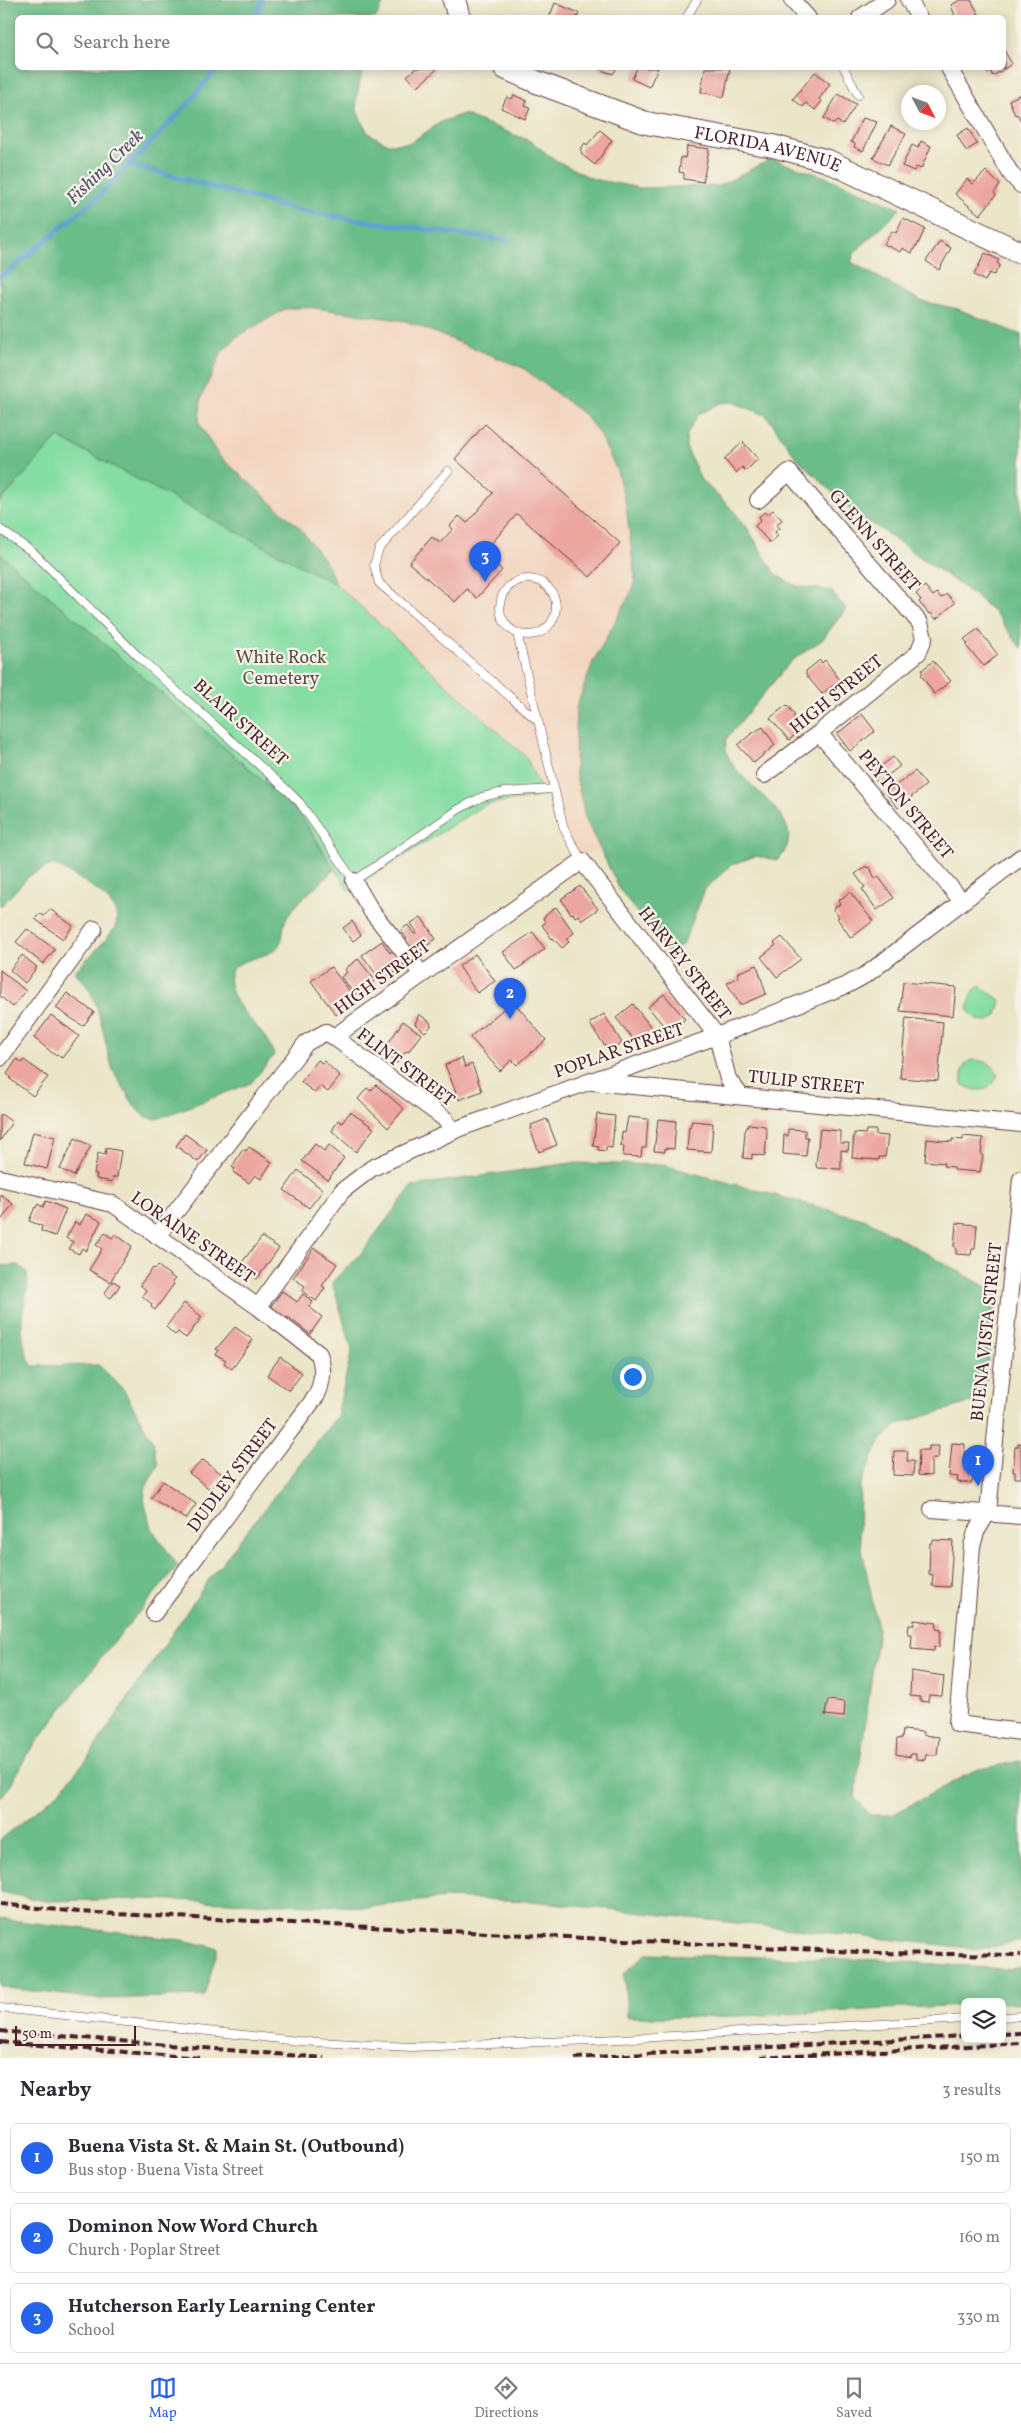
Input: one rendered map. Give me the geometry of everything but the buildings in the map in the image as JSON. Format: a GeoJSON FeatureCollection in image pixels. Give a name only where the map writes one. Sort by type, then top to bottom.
{"type":"FeatureCollection","features":[{"type":"Feature","properties":{"kind":"main road"},"geometry":{"type":"LineString","coordinates":[[454,0],[458,15]]}},
{"type":"Feature","properties":{"kind":"main road","name":"FLORIDA AVENUE"},"geometry":{"type":"LineString","coordinates":[[510,70],[538,83],[646,123],[773,146],[828,161],[1021,253]]}},
{"type":"Feature","properties":{"kind":"street"},"geometry":{"type":"LineString","coordinates":[[792,0],[805,15]]}},
{"type":"Feature","properties":{"kind":"street"},"geometry":{"type":"LineString","coordinates":[[864,15],[887,0]]}},
{"type":"Feature","properties":{"kind":"street"},"geometry":{"type":"LineString","coordinates":[[909,0],[917,15]]}},
{"type":"Feature","properties":{"kind":"street"},"geometry":{"type":"LineString","coordinates":[[949,70],[1011,174],[1021,185]]}},
{"type":"Feature","properties":{"kind":"street","name":"GLENN STREET"},"geometry":{"type":"LineString","coordinates":[[758,500],[789,472],[920,623],[924,638]]}},
{"type":"Feature","properties":{"kind":"street","name":"HIGH STREET"},"geometry":{"type":"LineString","coordinates":[[764,774],[819,733],[918,653],[924,638]]}},
{"type":"Feature","properties":{"kind":"street","name":"PEYTON STREET"},"geometry":{"type":"LineString","coordinates":[[819,733],[962,901]]}},
{"type":"Feature","properties":{"kind":"street","name":"POPLAR STREET"},"geometry":{"type":"LineString","coordinates":[[258,1307],[342,1191],[372,1168],[452,1132],[717,1036],[847,985],[867,974],[1021,857]]}},
{"type":"Feature","properties":{"kind":"street","name":"HIGH STREET"},"geometry":{"type":"LineString","coordinates":[[157,1236],[306,1043],[326,1032],[334,1037],[421,973],[582,861]]}},
{"type":"Feature","properties":{"kind":"street","name":"HARVEY STREET"},"geometry":{"type":"LineString","coordinates":[[582,861],[717,1036],[728,1079],[741,1096]]}},
{"type":"Feature","properties":{"kind":"street","name":"BLAIR STREET"},"geometry":{"type":"LineString","coordinates":[[354,881],[372,912],[421,973]]}},
{"type":"Feature","properties":{"kind":"street"},"geometry":{"type":"LineString","coordinates":[[0,1058],[94,929]]}},
{"type":"Feature","properties":{"kind":"street","name":"FLINT STREET"},"geometry":{"type":"LineString","coordinates":[[334,1037],[445,1119],[452,1132]]}},
{"type":"Feature","properties":{"kind":"street","name":"TULIP STREET"},"geometry":{"type":"LineString","coordinates":[[586,1082],[1021,1124]]}},
{"type":"Feature","properties":{"kind":"street","name":"LORAINE STREET"},"geometry":{"type":"LineString","coordinates":[[0,1178],[113,1204],[258,1307],[319,1354]]}},
{"type":"Feature","properties":{"kind":"street","name":"BUENA VISTA STREET"},"geometry":{"type":"LineString","coordinates":[[1021,1179],[988,1512],[976,1532],[972,1546],[957,1724],[1021,1732]]}},
{"type":"Feature","properties":{"kind":"street","name":"DUDLEY STREET"},"geometry":{"type":"LineString","coordinates":[[154,1614],[317,1395],[323,1380],[323,1365],[319,1354]]}},
{"type":"Feature","properties":{"kind":"street"},"geometry":{"type":"LineString","coordinates":[[932,1509],[1021,1516]]}},
{"type":"Feature","properties":{"kind":"lane"},"geometry":{"type":"LineString","coordinates":[[688,15],[697,0]]}},
{"type":"Feature","properties":{"kind":"lane"},"geometry":{"type":"LineString","coordinates":[[845,70],[858,94]]}},
{"type":"Feature","properties":{"kind":"lane"},"geometry":{"type":"LineString","coordinates":[[448,470],[379,549],[374,565],[379,583],[538,721]]}},
{"type":"Feature","properties":{"kind":"lane","name":"BLAIR STREET"},"geometry":{"type":"LineString","coordinates":[[1,530],[34,553],[141,659],[288,791],[300,804],[354,881]]}},
{"type":"Feature","properties":{"kind":"lane"},"geometry":{"type":"LineString","coordinates":[[517,633],[535,634],[543,630],[554,617],[554,599],[545,585],[537,581],[528,579],[510,586],[500,602],[503,620],[509,628],[517,633],[564,829],[582,861]]}},
{"type":"Feature","properties":{"kind":"lane"},"geometry":{"type":"LineString","coordinates":[[354,881],[458,810],[482,797],[504,792],[554,789]]}},
{"type":"Feature","properties":{"kind":"lane"},"geometry":{"type":"LineString","coordinates":[[0,2008],[298,2041],[410,2047],[621,2039],[961,2019]]}},
{"type":"Feature","properties":{"kind":"lane"},"geometry":{"type":"LineString","coordinates":[[1006,2017],[1021,2016]]}},
{"type":"Feature","properties":{"kind":"shaded area"},"geometry":{"type":"Polygon","coordinates":[[[308,307],[406,321],[523,368],[585,415],[600,435],[617,471],[626,505],[635,579],[586,820],[601,848],[573,859],[526,757],[337,585],[327,564],[299,527],[218,455],[199,423],[201,398],[222,352],[238,336],[285,309],[308,307]]]}},
{"type":"Feature","properties":{"kind":"green space"},"geometry":{"type":"Polygon","coordinates":[[[0,0],[385,0],[378,15],[15,15],[15,70],[363,70],[356,100],[357,112],[368,133],[388,144],[410,143],[441,122],[463,114],[530,141],[557,161],[593,179],[640,188],[719,186],[771,159],[829,178],[900,209],[855,252],[851,262],[921,301],[958,309],[1021,335],[1021,648],[996,614],[977,597],[879,528],[857,516],[795,456],[766,415],[732,402],[720,403],[698,415],[686,436],[686,447],[701,480],[732,509],[746,526],[776,575],[796,586],[831,591],[846,609],[822,640],[791,661],[726,739],[726,750],[732,764],[781,816],[788,830],[788,844],[778,860],[755,856],[731,865],[705,889],[683,945],[667,951],[620,890],[586,820],[575,772],[576,708],[593,662],[632,591],[635,579],[626,505],[617,471],[600,435],[585,415],[523,368],[406,321],[308,307],[285,309],[238,336],[222,352],[201,398],[199,423],[218,455],[299,527],[327,564],[337,585],[58,437],[0,502],[0,0]]]}},
{"type":"Feature","properties":{"kind":"green space","name":"White Rock Cemetery"},"geometry":{"type":"Polygon","coordinates":[[[58,437],[337,585],[526,757],[544,796],[484,805],[349,891],[298,811],[0,554],[0,502],[58,437]]]}},
{"type":"Feature","properties":{"kind":"green space"},"geometry":{"type":"Polygon","coordinates":[[[0,554],[298,811],[334,870],[292,910],[284,925],[281,942],[278,946],[268,954],[244,961],[233,969],[230,976],[230,984],[238,1004],[270,1045],[274,1055],[251,1083],[157,1119],[147,1117],[140,1112],[115,1074],[95,1003],[90,991],[74,972],[113,930],[117,920],[114,909],[107,900],[85,882],[53,864],[29,876],[0,907],[0,554]]]}},
{"type":"Feature","properties":{"kind":"green space"},"geometry":{"type":"Polygon","coordinates":[[[980,986],[1001,1001],[997,1015],[989,1021],[977,1020],[968,1011],[972,993],[980,986]]]}},
{"type":"Feature","properties":{"kind":"green space"},"geometry":{"type":"Polygon","coordinates":[[[971,1060],[987,1063],[993,1067],[998,1075],[991,1085],[983,1090],[973,1089],[962,1084],[964,1068],[971,1060]]]}},
{"type":"Feature","properties":{"kind":"green space"},"geometry":{"type":"Polygon","coordinates":[[[571,1163],[663,1165],[867,1220],[997,1293],[983,1399],[898,1424],[880,1441],[860,1486],[859,1535],[878,1629],[855,1798],[870,1815],[892,1815],[975,1770],[1021,1761],[1021,1941],[980,1949],[532,1901],[443,1898],[369,1907],[143,1899],[46,1901],[0,1892],[0,1840],[57,1794],[87,1759],[207,1582],[337,1416],[352,1349],[332,1282],[359,1256],[412,1186],[571,1163]]]}},
{"type":"Feature","properties":{"kind":"green space"},"geometry":{"type":"Polygon","coordinates":[[[18,1265],[27,1272],[28,1284],[22,1319],[22,1331],[25,1349],[32,1366],[99,1365],[123,1389],[153,1442],[158,1465],[146,1487],[144,1499],[151,1528],[178,1566],[107,1650],[26,1756],[8,1790],[0,1797],[0,1266],[18,1265]]]}},
{"type":"Feature","properties":{"kind":"green space"},"geometry":{"type":"Polygon","coordinates":[[[0,1919],[183,1940],[218,1948],[204,1996],[96,1999],[0,1987],[0,1919]]]}},
{"type":"Feature","properties":{"kind":"green space"},"geometry":{"type":"Polygon","coordinates":[[[646,1954],[879,1960],[1003,1969],[1021,1968],[1021,2003],[1006,2003],[1006,1998],[961,1998],[961,2005],[712,2017],[627,2017],[624,1974],[646,1954]]]}},
{"type":"Feature","properties":{"kind":"waterway","name":"Fishing Creek"},"geometry":{"type":"LineString","coordinates":[[255,15],[262,0]]}},
{"type":"Feature","properties":{"kind":"waterway","name":"Fishing Creek"},"geometry":{"type":"LineString","coordinates":[[0,276],[7,273],[100,195],[187,105],[215,70]]}},
{"type":"Feature","properties":{"kind":"waterway"},"geometry":{"type":"LineString","coordinates":[[129,164],[304,212],[508,241]]}},
{"type":"Feature","properties":{"kind":"railway"},"geometry":{"type":"LineString","coordinates":[[0,1904],[78,1912],[878,1953],[1021,1955]]}},
{"type":"Feature","properties":{"kind":"railway"},"geometry":{"type":"LineString","coordinates":[[0,2031],[324,2058]]}},
{"type":"Feature","properties":{"kind":"railway"},"geometry":{"type":"LineString","coordinates":[[1006,2034],[1021,2033]]}},
{"type":"Feature","properties":{"kind":"railway"},"geometry":{"type":"LineString","coordinates":[[575,2058],[961,2036]]}},
{"type":"Feature","properties":{"kind":"railway"},"geometry":{"type":"LineString","coordinates":[[0,2042],[200,2058]]}},
{"type":"Feature","properties":{"kind":"railway"},"geometry":{"type":"LineString","coordinates":[[760,2058],[1021,2043]]}},
{"type":"Feature","properties":{"kind":"place","name":"Hutcherson Early Learning Center"},"geometry":{"type":"Point","coordinates":[485,582]}},
{"type":"Feature","properties":{"kind":"place","name":"Dominon Now Word Church"},"geometry":{"type":"Point","coordinates":[510,1019]}},
{"type":"Feature","properties":{"kind":"place","name":"Buena Vista St. & Main St. (Outbound)"},"geometry":{"type":"Point","coordinates":[978,1486]}}]}
